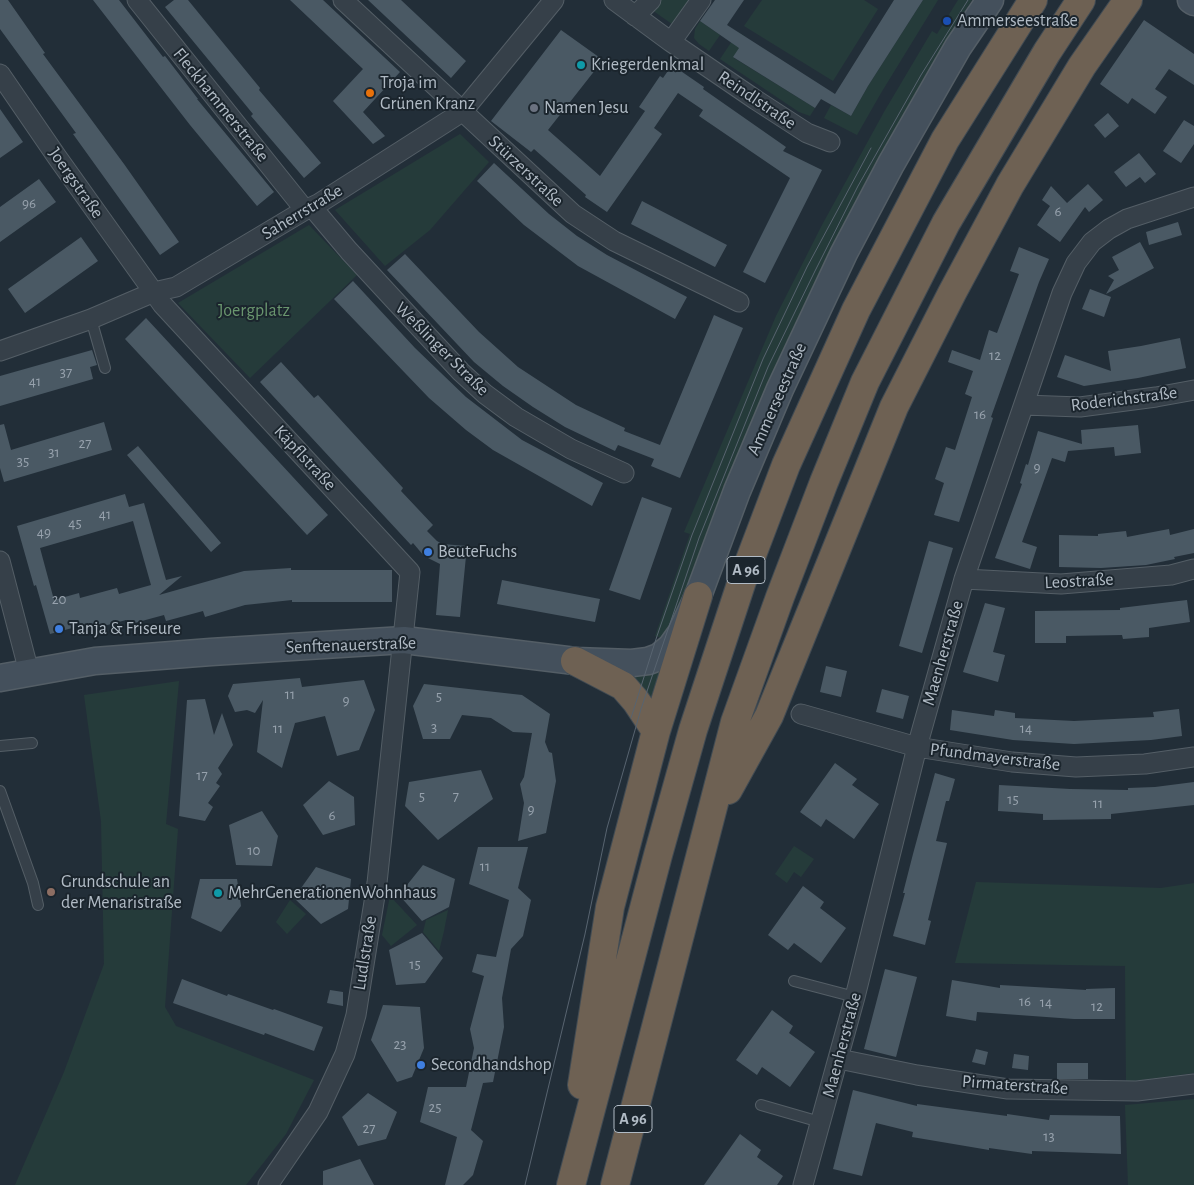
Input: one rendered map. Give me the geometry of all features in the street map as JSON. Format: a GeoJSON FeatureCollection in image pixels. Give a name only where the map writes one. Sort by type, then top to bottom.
{"type":"FeatureCollection","features":[{"type":"Feature","properties":{"kind":"highway","name":"A 96"},"geometry":{"type":"LineString","coordinates":[[571,1185],[693,730],[742,580],[786,464],[856,310],[945,140],[1034,0]]}},
{"type":"Feature","properties":{"kind":"highway","name":"A 96"},"geometry":{"type":"LineString","coordinates":[[615,1185],[651,1053],[707,826],[735,722],[773,615],[824,482],[865,382],[946,223],[1046,52],[1082,0]]}},
{"type":"Feature","properties":{"kind":"highway"},"geometry":{"type":"LineString","coordinates":[[707,826],[769,716],[894,407],[952,293],[1010,185],[1082,66],[1128,0]]}},
{"type":"Feature","properties":{"kind":"highway"},"geometry":{"type":"LineString","coordinates":[[567,1185],[610,907],[656,731],[698,596]]}},
{"type":"Feature","properties":{"kind":"highway"},"geometry":{"type":"LineString","coordinates":[[575,661],[623,686],[656,731]]}},
{"type":"Feature","properties":{"kind":"street","name":"Fleckhammerstraße"},"geometry":{"type":"LineString","coordinates":[[137,0],[308,208]]}},
{"type":"Feature","properties":{"kind":"street","name":"Stürzerstraße"},"geometry":{"type":"LineString","coordinates":[[343,0],[573,214],[614,241],[738,302]]}},
{"type":"Feature","properties":{"kind":"street","name":"Saherrstraße"},"geometry":{"type":"LineString","coordinates":[[0,350],[91,319],[154,292],[176,287],[308,208],[462,112],[554,0]]}},
{"type":"Feature","properties":{"kind":"street","name":"Reindlstraße"},"geometry":{"type":"LineString","coordinates":[[614,0],[671,42],[807,133],[830,142]]}},
{"type":"Feature","properties":{"kind":"street"},"geometry":{"type":"LineString","coordinates":[[635,16],[651,0]]}},
{"type":"Feature","properties":{"kind":"street"},"geometry":{"type":"LineString","coordinates":[[671,42],[701,0]]}},
{"type":"Feature","properties":{"kind":"street","name":"Ammerseestraße"},"geometry":{"type":"LineString","coordinates":[[698,596],[737,492],[780,389],[844,253],[958,47],[990,0]]}},
{"type":"Feature","properties":{"kind":"street","name":"Joergstraße"},"geometry":{"type":"LineString","coordinates":[[0,74],[154,292]]}},
{"type":"Feature","properties":{"kind":"street","name":"Maenherstraße"},"geometry":{"type":"LineString","coordinates":[[803,1185],[855,997],[917,747],[964,579],[1062,293],[1076,263],[1092,242],[1127,220],[1194,197]]}},
{"type":"Feature","properties":{"kind":"street","name":"Weßlinger Straße"},"geometry":{"type":"LineString","coordinates":[[308,208],[461,372],[485,394],[516,417],[564,444],[624,473]]}},
{"type":"Feature","properties":{"kind":"street","name":"Käpflstraße"},"geometry":{"type":"LineString","coordinates":[[154,292],[162,304],[410,572],[404,640]]}},
{"type":"Feature","properties":{"kind":"street","name":"Roderichstraße"},"geometry":{"type":"LineString","coordinates":[[1024,405],[1080,407],[1194,390]]}},
{"type":"Feature","properties":{"kind":"street"},"geometry":{"type":"LineString","coordinates":[[0,561],[30,672]]}},
{"type":"Feature","properties":{"kind":"street","name":"Leostraße"},"geometry":{"type":"LineString","coordinates":[[964,579],[1061,584],[1171,575],[1194,569]]}},
{"type":"Feature","properties":{"kind":"street","name":"Senftenauerstraße"},"geometry":{"type":"LineString","coordinates":[[0,678],[95,662],[196,653],[404,640],[575,661],[632,663],[648,661],[659,657],[671,647],[681,633],[698,596]]}},
{"type":"Feature","properties":{"kind":"street","name":"Ludlstraße"},"geometry":{"type":"LineString","coordinates":[[268,1185],[318,1112],[345,1054],[356,1014],[377,883],[404,640]]}},
{"type":"Feature","properties":{"kind":"street","name":"Pfundmayerstraße"},"geometry":{"type":"LineString","coordinates":[[800,714],[917,747],[1012,762],[1076,767],[1145,764],[1194,757]]}},
{"type":"Feature","properties":{"kind":"street","name":"Pirmaterstraße"},"geometry":{"type":"LineString","coordinates":[[838,1059],[917,1075],[1008,1088],[1137,1091],[1194,1084]]}},
{"type":"Feature","properties":{"kind":"lane"},"geometry":{"type":"LineString","coordinates":[[91,319],[105,368]]}},
{"type":"Feature","properties":{"kind":"lane"},"geometry":{"type":"LineString","coordinates":[[0,746],[32,743]]}},
{"type":"Feature","properties":{"kind":"lane"},"geometry":{"type":"LineString","coordinates":[[0,791],[38,905]]}},
{"type":"Feature","properties":{"kind":"lane"},"geometry":{"type":"LineString","coordinates":[[794,981],[855,997]]}},
{"type":"Feature","properties":{"kind":"lane"},"geometry":{"type":"LineString","coordinates":[[761,1105],[820,1122]]}},
{"type":"Feature","properties":{"kind":"green space"},"geometry":{"type":"Polygon","coordinates":[[[659,0],[689,0],[672,24],[652,10],[659,0]]]}},
{"type":"Feature","properties":{"kind":"green space"},"geometry":{"type":"Polygon","coordinates":[[[762,0],[864,0],[878,9],[833,81],[744,26],[762,0]]]}},
{"type":"Feature","properties":{"kind":"green space"},"geometry":{"type":"Polygon","coordinates":[[[923,0],[938,0],[857,135],[824,118],[831,105],[851,116],[923,0]]]}},
{"type":"Feature","properties":{"kind":"green space"},"geometry":{"type":"Polygon","coordinates":[[[958,0],[972,0],[959,20],[962,22],[669,640],[655,636],[690,534],[684,532],[776,316],[822,225],[884,112],[932,31],[937,34],[958,0]]]}},
{"type":"Feature","properties":{"kind":"green space"},"geometry":{"type":"Polygon","coordinates":[[[700,21],[720,35],[709,51],[694,38],[695,29],[700,21]]]}},
{"type":"Feature","properties":{"kind":"green space"},"geometry":{"type":"Polygon","coordinates":[[[738,32],[746,37],[734,58],[815,108],[810,116],[799,112],[720,59],[738,32]]]}},
{"type":"Feature","properties":{"kind":"green space"},"geometry":{"type":"Polygon","coordinates":[[[460,134],[489,162],[430,230],[385,266],[335,210],[460,134]]]}},
{"type":"Feature","properties":{"kind":"green space","name":"Joergplatz"},"geometry":{"type":"Polygon","coordinates":[[[309,225],[357,275],[250,378],[178,303],[309,225]]]}},
{"type":"Feature","properties":{"kind":"green space"},"geometry":{"type":"Polygon","coordinates":[[[668,663],[653,711],[630,686],[636,667],[668,663]]]}},
{"type":"Feature","properties":{"kind":"green space"},"geometry":{"type":"Polygon","coordinates":[[[179,681],[166,824],[178,829],[165,1007],[176,1026],[314,1080],[286,1134],[246,1185],[15,1185],[64,1072],[104,964],[101,821],[84,695],[179,681]]]}},
{"type":"Feature","properties":{"kind":"green space"},"geometry":{"type":"Polygon","coordinates":[[[794,846],[814,859],[801,877],[794,872],[787,883],[775,874],[794,846]]]}},
{"type":"Feature","properties":{"kind":"green space"},"geometry":{"type":"Polygon","coordinates":[[[976,882],[1161,888],[1194,883],[1194,1073],[1126,1082],[1125,966],[955,963],[976,882]]]}},
{"type":"Feature","properties":{"kind":"green space"},"geometry":{"type":"Polygon","coordinates":[[[390,896],[417,925],[391,946],[382,935],[390,896]]]}},
{"type":"Feature","properties":{"kind":"green space"},"geometry":{"type":"Polygon","coordinates":[[[290,900],[306,914],[287,934],[276,922],[290,900]]]}},
{"type":"Feature","properties":{"kind":"green space"},"geometry":{"type":"Polygon","coordinates":[[[448,910],[439,951],[423,932],[426,920],[448,910]]]}},
{"type":"Feature","properties":{"kind":"green space"},"geometry":{"type":"Polygon","coordinates":[[[1194,1099],[1194,1185],[1128,1185],[1125,1105],[1194,1099]]]}},
{"type":"Feature","properties":{"kind":"building"},"geometry":{"type":"Polygon","coordinates":[[[0,0],[8,0],[45,53],[43,54],[179,242],[160,255],[73,134],[76,133],[0,29],[0,0]]]}},
{"type":"Feature","properties":{"kind":"building"},"geometry":{"type":"Polygon","coordinates":[[[93,0],[119,0],[163,57],[165,56],[197,99],[274,192],[257,206],[190,125],[93,0]]]}},
{"type":"Feature","properties":{"kind":"building"},"geometry":{"type":"Polygon","coordinates":[[[174,0],[188,0],[260,88],[259,90],[321,163],[304,178],[251,116],[253,114],[165,7],[174,0]]]}},
{"type":"Feature","properties":{"kind":"building"},"geometry":{"type":"Polygon","coordinates":[[[290,0],[323,0],[400,72],[363,112],[385,136],[373,144],[333,101],[363,69],[290,0]]]}},
{"type":"Feature","properties":{"kind":"building"},"geometry":{"type":"Polygon","coordinates":[[[368,0],[401,0],[466,61],[451,78],[368,0]]]}},
{"type":"Feature","properties":{"kind":"building"},"geometry":{"type":"Polygon","coordinates":[[[715,0],[744,0],[727,25],[835,94],[894,0],[923,0],[851,116],[821,99],[815,108],[733,57],[739,48],[700,21],[715,0]]]}},
{"type":"Feature","properties":{"kind":"building"},"geometry":{"type":"Polygon","coordinates":[[[1144,20],[1194,54],[1194,85],[1169,69],[1155,89],[1167,97],[1155,114],[1132,98],[1128,104],[1100,84],[1144,20]]]}},
{"type":"Feature","properties":{"kind":"building"},"geometry":{"type":"Polygon","coordinates":[[[561,30],[603,60],[548,130],[600,176],[645,111],[639,107],[660,76],[663,78],[672,65],[786,147],[783,151],[822,170],[765,283],[743,272],[790,178],[699,116],[703,110],[678,93],[654,128],[662,134],[607,212],[585,197],[586,195],[534,149],[531,152],[491,121],[561,30]]]}},
{"type":"Feature","properties":{"kind":"building"},"geometry":{"type":"Polygon","coordinates":[[[0,109],[23,142],[0,158],[0,109]]]}},
{"type":"Feature","properties":{"kind":"building"},"geometry":{"type":"Polygon","coordinates":[[[1108,113],[1119,126],[1105,138],[1094,125],[1108,113]]]}},
{"type":"Feature","properties":{"kind":"building"},"geometry":{"type":"Polygon","coordinates":[[[1184,120],[1194,126],[1194,144],[1181,163],[1163,151],[1184,120]]]}},
{"type":"Feature","properties":{"kind":"building"},"geometry":{"type":"Polygon","coordinates":[[[1139,153],[1156,174],[1145,183],[1140,177],[1126,187],[1114,172],[1139,153]]]}},
{"type":"Feature","properties":{"kind":"building"},"geometry":{"type":"Polygon","coordinates":[[[494,163],[549,214],[577,236],[607,255],[687,297],[675,319],[578,266],[524,225],[477,181],[494,163]]]}},
{"type":"Feature","properties":{"kind":"building"},"geometry":{"type":"Polygon","coordinates":[[[39,179],[56,202],[0,242],[0,207],[39,179]]]}},
{"type":"Feature","properties":{"kind":"building"},"geometry":{"type":"Polygon","coordinates":[[[1088,184],[1103,200],[1089,212],[1085,207],[1060,242],[1037,225],[1050,206],[1042,200],[1051,186],[1067,203],[1088,184]]]}},
{"type":"Feature","properties":{"kind":"building"},"geometry":{"type":"Polygon","coordinates":[[[642,201],[727,245],[715,267],[631,224],[642,201]]]}},
{"type":"Feature","properties":{"kind":"building"},"geometry":{"type":"Polygon","coordinates":[[[1178,222],[1182,235],[1149,245],[1146,232],[1178,222]]]}},
{"type":"Feature","properties":{"kind":"building"},"geometry":{"type":"Polygon","coordinates":[[[81,237],[98,261],[25,313],[8,289],[81,237]]]}},
{"type":"Feature","properties":{"kind":"building"},"geometry":{"type":"Polygon","coordinates":[[[1140,242],[1154,268],[1106,294],[1114,280],[1108,276],[1119,270],[1112,257],[1140,242]]]}},
{"type":"Feature","properties":{"kind":"building"},"geometry":{"type":"Polygon","coordinates":[[[1019,247],[1049,259],[991,417],[993,418],[959,522],[934,515],[944,483],[935,479],[946,447],[955,450],[972,397],[965,394],[973,371],[948,362],[952,350],[980,360],[989,330],[997,333],[1019,274],[1010,271],[1019,247]]]}},
{"type":"Feature","properties":{"kind":"building"},"geometry":{"type":"Polygon","coordinates":[[[405,254],[479,332],[518,367],[576,405],[625,428],[624,431],[660,445],[714,315],[743,328],[680,478],[651,466],[654,459],[618,445],[615,451],[565,427],[503,386],[474,362],[387,270],[405,254]]]}},
{"type":"Feature","properties":{"kind":"building"},"geometry":{"type":"Polygon","coordinates":[[[353,281],[415,348],[466,397],[522,440],[603,483],[592,506],[493,450],[466,430],[429,398],[334,299],[353,281]]]}},
{"type":"Feature","properties":{"kind":"building"},"geometry":{"type":"Polygon","coordinates":[[[1090,289],[1111,297],[1104,317],[1082,309],[1090,289]]]}},
{"type":"Feature","properties":{"kind":"building"},"geometry":{"type":"Polygon","coordinates":[[[146,318],[328,515],[307,535],[125,339],[146,318]]]}},
{"type":"Feature","properties":{"kind":"building"},"geometry":{"type":"Polygon","coordinates":[[[1180,338],[1186,368],[1138,378],[1084,386],[1057,377],[1065,355],[1111,371],[1108,351],[1180,338]]]}},
{"type":"Feature","properties":{"kind":"building"},"geometry":{"type":"Polygon","coordinates":[[[92,350],[97,365],[90,367],[93,379],[0,406],[0,376],[92,350]]]}},
{"type":"Feature","properties":{"kind":"building"},"geometry":{"type":"Polygon","coordinates":[[[281,362],[314,398],[318,395],[403,488],[401,491],[433,525],[427,531],[437,541],[442,544],[467,546],[460,617],[436,615],[440,564],[424,556],[413,543],[411,545],[260,382],[281,362]]]}},
{"type":"Feature","properties":{"kind":"building"},"geometry":{"type":"Polygon","coordinates":[[[104,422],[112,450],[4,482],[0,468],[0,425],[4,424],[11,450],[104,422]]]}},
{"type":"Feature","properties":{"kind":"building"},"geometry":{"type":"Polygon","coordinates":[[[1138,425],[1141,453],[1115,456],[1114,447],[1068,451],[1065,462],[1052,458],[1022,542],[1037,547],[1030,569],[995,558],[1022,484],[1020,483],[1026,464],[1028,465],[1038,431],[1082,444],[1081,430],[1138,425]]]}},
{"type":"Feature","properties":{"kind":"building"},"geometry":{"type":"Polygon","coordinates":[[[138,446],[221,543],[211,552],[127,455],[138,446]]]}},
{"type":"Feature","properties":{"kind":"building"},"geometry":{"type":"Polygon","coordinates":[[[125,494],[129,507],[144,503],[166,580],[182,576],[159,595],[244,571],[291,568],[291,570],[392,570],[392,602],[292,602],[292,600],[245,605],[205,617],[203,611],[166,621],[164,615],[127,625],[126,620],[89,630],[87,624],[50,634],[17,526],[125,494]],[[133,521],[40,548],[54,600],[79,593],[80,598],[117,588],[119,594],[151,585],[133,521]]]}},
{"type":"Feature","properties":{"kind":"building"},"geometry":{"type":"Polygon","coordinates":[[[642,497],[672,508],[640,600],[609,590],[642,497]]]}},
{"type":"Feature","properties":{"kind":"building"},"geometry":{"type":"Polygon","coordinates":[[[1169,529],[1170,535],[1194,529],[1194,553],[1146,565],[1101,568],[1059,567],[1059,535],[1098,536],[1098,534],[1126,531],[1127,537],[1169,529]]]}},
{"type":"Feature","properties":{"kind":"building"},"geometry":{"type":"Polygon","coordinates":[[[929,541],[953,548],[922,653],[899,646],[929,541]]]}},
{"type":"Feature","properties":{"kind":"building"},"geometry":{"type":"Polygon","coordinates":[[[502,580],[600,599],[595,622],[497,604],[502,580]]]}},
{"type":"Feature","properties":{"kind":"building"},"geometry":{"type":"Polygon","coordinates":[[[1187,600],[1190,622],[1149,628],[1149,637],[1123,639],[1122,635],[1066,636],[1066,643],[1035,643],[1035,611],[1120,610],[1120,608],[1187,600]]]}},
{"type":"Feature","properties":{"kind":"building"},"geometry":{"type":"Polygon","coordinates":[[[985,603],[1005,608],[993,652],[1005,655],[998,682],[963,672],[985,603]]]}},
{"type":"Feature","properties":{"kind":"building"},"geometry":{"type":"Polygon","coordinates":[[[826,666],[847,671],[841,697],[820,692],[826,666]]]}},
{"type":"Feature","properties":{"kind":"building"},"geometry":{"type":"Polygon","coordinates":[[[300,678],[302,687],[364,680],[375,710],[359,750],[337,756],[325,716],[295,723],[282,768],[257,752],[263,700],[255,713],[247,710],[235,712],[228,696],[233,684],[300,678]]]}},
{"type":"Feature","properties":{"kind":"building"},"geometry":{"type":"Polygon","coordinates":[[[424,684],[522,695],[550,714],[545,742],[549,752],[552,753],[556,781],[546,833],[518,841],[524,803],[520,784],[524,777],[532,733],[513,732],[491,718],[462,715],[450,739],[423,739],[413,706],[424,684]]]}},
{"type":"Feature","properties":{"kind":"building"},"geometry":{"type":"Polygon","coordinates":[[[882,689],[909,696],[903,719],[876,712],[882,689]]]}},
{"type":"Feature","properties":{"kind":"building"},"geometry":{"type":"Polygon","coordinates":[[[205,699],[214,735],[222,713],[233,745],[218,768],[222,774],[216,783],[220,786],[208,803],[213,807],[205,821],[179,816],[187,700],[205,699]]]}},
{"type":"Feature","properties":{"kind":"building"},"geometry":{"type":"Polygon","coordinates":[[[1179,709],[1182,736],[1151,740],[1074,744],[1013,740],[950,730],[952,710],[994,716],[995,710],[1015,713],[1015,718],[1074,721],[1154,717],[1153,712],[1179,709]]]}},
{"type":"Feature","properties":{"kind":"building"},"geometry":{"type":"Polygon","coordinates":[[[835,763],[857,779],[852,785],[879,804],[854,839],[826,819],[821,827],[800,812],[835,763]]]}},
{"type":"Feature","properties":{"kind":"building"},"geometry":{"type":"Polygon","coordinates":[[[481,770],[493,799],[438,840],[405,806],[409,782],[481,770]]]}},
{"type":"Feature","properties":{"kind":"building"},"geometry":{"type":"Polygon","coordinates":[[[935,773],[955,779],[949,801],[946,801],[936,841],[947,843],[928,920],[931,921],[925,945],[893,936],[935,773]]]}},
{"type":"Feature","properties":{"kind":"building"},"geometry":{"type":"Polygon","coordinates":[[[329,781],[354,797],[355,825],[323,835],[303,805],[329,781]]]}},
{"type":"Feature","properties":{"kind":"building"},"geometry":{"type":"Polygon","coordinates":[[[1194,782],[1194,805],[1111,814],[1111,819],[1043,820],[1043,814],[998,811],[999,785],[1128,790],[1128,788],[1194,782]]]}},
{"type":"Feature","properties":{"kind":"building"},"geometry":{"type":"Polygon","coordinates":[[[262,811],[278,836],[272,866],[236,865],[229,825],[262,811]]]}},
{"type":"Feature","properties":{"kind":"building"},"geometry":{"type":"Polygon","coordinates":[[[478,847],[528,847],[518,888],[531,900],[523,936],[511,949],[502,998],[504,1027],[493,1082],[483,1083],[471,1130],[483,1141],[473,1175],[463,1185],[445,1185],[457,1137],[420,1122],[428,1087],[466,1087],[474,1048],[470,1029],[484,976],[472,972],[477,954],[496,957],[509,900],[469,884],[478,847]]]}},
{"type":"Feature","properties":{"kind":"building"},"geometry":{"type":"Polygon","coordinates":[[[423,865],[455,879],[449,907],[422,921],[399,895],[423,865]]]}},
{"type":"Feature","properties":{"kind":"building"},"geometry":{"type":"Polygon","coordinates":[[[316,867],[351,879],[348,909],[321,924],[294,898],[316,867]]]}},
{"type":"Feature","properties":{"kind":"building","name":"MehrGenerationenWohnhaus"},"geometry":{"type":"Polygon","coordinates":[[[200,879],[237,879],[241,906],[221,932],[191,918],[200,879]]]}},
{"type":"Feature","properties":{"kind":"building"},"geometry":{"type":"Polygon","coordinates":[[[803,886],[824,902],[820,908],[846,928],[821,963],[794,943],[788,950],[768,935],[803,886]]]}},
{"type":"Feature","properties":{"kind":"building"},"geometry":{"type":"Polygon","coordinates":[[[422,933],[443,958],[425,983],[396,985],[389,950],[422,933]]]}},
{"type":"Feature","properties":{"kind":"building"},"geometry":{"type":"Polygon","coordinates":[[[885,969],[917,977],[896,1057],[864,1049],[885,969]]]}},
{"type":"Feature","properties":{"kind":"building"},"geometry":{"type":"Polygon","coordinates":[[[182,979],[227,996],[228,994],[323,1027],[314,1051],[173,1003],[182,979]]]}},
{"type":"Feature","properties":{"kind":"building"},"geometry":{"type":"Polygon","coordinates":[[[952,980],[1000,988],[1000,985],[1086,990],[1115,988],[1115,1019],[1074,1019],[977,1012],[976,1021],[946,1016],[952,980]]]}},
{"type":"Feature","properties":{"kind":"building"},"geometry":{"type":"Polygon","coordinates":[[[330,990],[343,992],[343,1006],[327,1003],[330,990]]]}},
{"type":"Feature","properties":{"kind":"building"},"geometry":{"type":"Polygon","coordinates":[[[383,1005],[420,1007],[424,1048],[412,1077],[397,1082],[371,1040],[383,1005]]]}},
{"type":"Feature","properties":{"kind":"building"},"geometry":{"type":"Polygon","coordinates":[[[772,1010],[793,1026],[789,1033],[815,1052],[790,1087],[762,1067],[757,1075],[736,1060],[772,1010]]]}},
{"type":"Feature","properties":{"kind":"building"},"geometry":{"type":"Polygon","coordinates":[[[976,1049],[988,1052],[985,1065],[972,1062],[976,1049]]]}},
{"type":"Feature","properties":{"kind":"building"},"geometry":{"type":"Polygon","coordinates":[[[1014,1054],[1029,1056],[1028,1070],[1012,1068],[1014,1054]]]}},
{"type":"Feature","properties":{"kind":"building"},"geometry":{"type":"Polygon","coordinates":[[[1057,1063],[1088,1063],[1088,1079],[1057,1079],[1057,1063]]]}},
{"type":"Feature","properties":{"kind":"building"},"geometry":{"type":"Polygon","coordinates":[[[853,1090],[917,1106],[917,1104],[1007,1116],[1007,1114],[1049,1120],[1050,1115],[1120,1116],[1121,1154],[1032,1151],[1032,1154],[989,1148],[989,1150],[912,1137],[913,1132],[876,1123],[862,1176],[833,1169],[853,1090]]]}},
{"type":"Feature","properties":{"kind":"building"},"geometry":{"type":"Polygon","coordinates":[[[368,1093],[397,1112],[386,1139],[358,1146],[342,1117],[368,1093]]]}},
{"type":"Feature","properties":{"kind":"building"},"geometry":{"type":"Polygon","coordinates":[[[740,1134],[761,1150],[757,1157],[783,1176],[777,1185],[704,1185],[740,1134]]]}},
{"type":"Feature","properties":{"kind":"building"},"geometry":{"type":"Polygon","coordinates":[[[360,1159],[374,1185],[323,1185],[323,1171],[360,1159]]]}},
{"type":"Feature","properties":{"kind":"tram line"},"geometry":{"type":"LineString","coordinates":[[525,1185],[585,934],[607,828],[641,709],[699,538],[768,367],[815,271],[858,186],[921,75],[968,0]]}},
{"type":"Feature","properties":{"kind":"tram line"},"geometry":{"type":"LineString","coordinates":[[631,718],[692,535],[763,359],[807,267],[871,148]]}},
{"type":"Feature","properties":{"kind":"place","name":"Ammerseestraße"},"geometry":{"type":"Point","coordinates":[947,21]}},
{"type":"Feature","properties":{"kind":"place","name":"Kriegerdenkmal"},"geometry":{"type":"Point","coordinates":[581,65]}},
{"type":"Feature","properties":{"kind":"place","name":"Troja im Grünen Kranz"},"geometry":{"type":"Point","coordinates":[370,93]}},
{"type":"Feature","properties":{"kind":"place","name":"Namen Jesu"},"geometry":{"type":"Point","coordinates":[534,108]}},
{"type":"Feature","properties":{"kind":"place","name":"BeuteFuchs"},"geometry":{"type":"Point","coordinates":[428,552]}},
{"type":"Feature","properties":{"kind":"place","name":"Tanja & Friseure"},"geometry":{"type":"Point","coordinates":[59,629]}},
{"type":"Feature","properties":{"kind":"place","name":"Grundschule an der Menaristraße"},"geometry":{"type":"Point","coordinates":[51,892]}},
{"type":"Feature","properties":{"kind":"place","name":"MehrGenerationenWohnhaus"},"geometry":{"type":"Point","coordinates":[218,893]}},
{"type":"Feature","properties":{"kind":"place","name":"Secondhandshop"},"geometry":{"type":"Point","coordinates":[421,1065]}}]}
